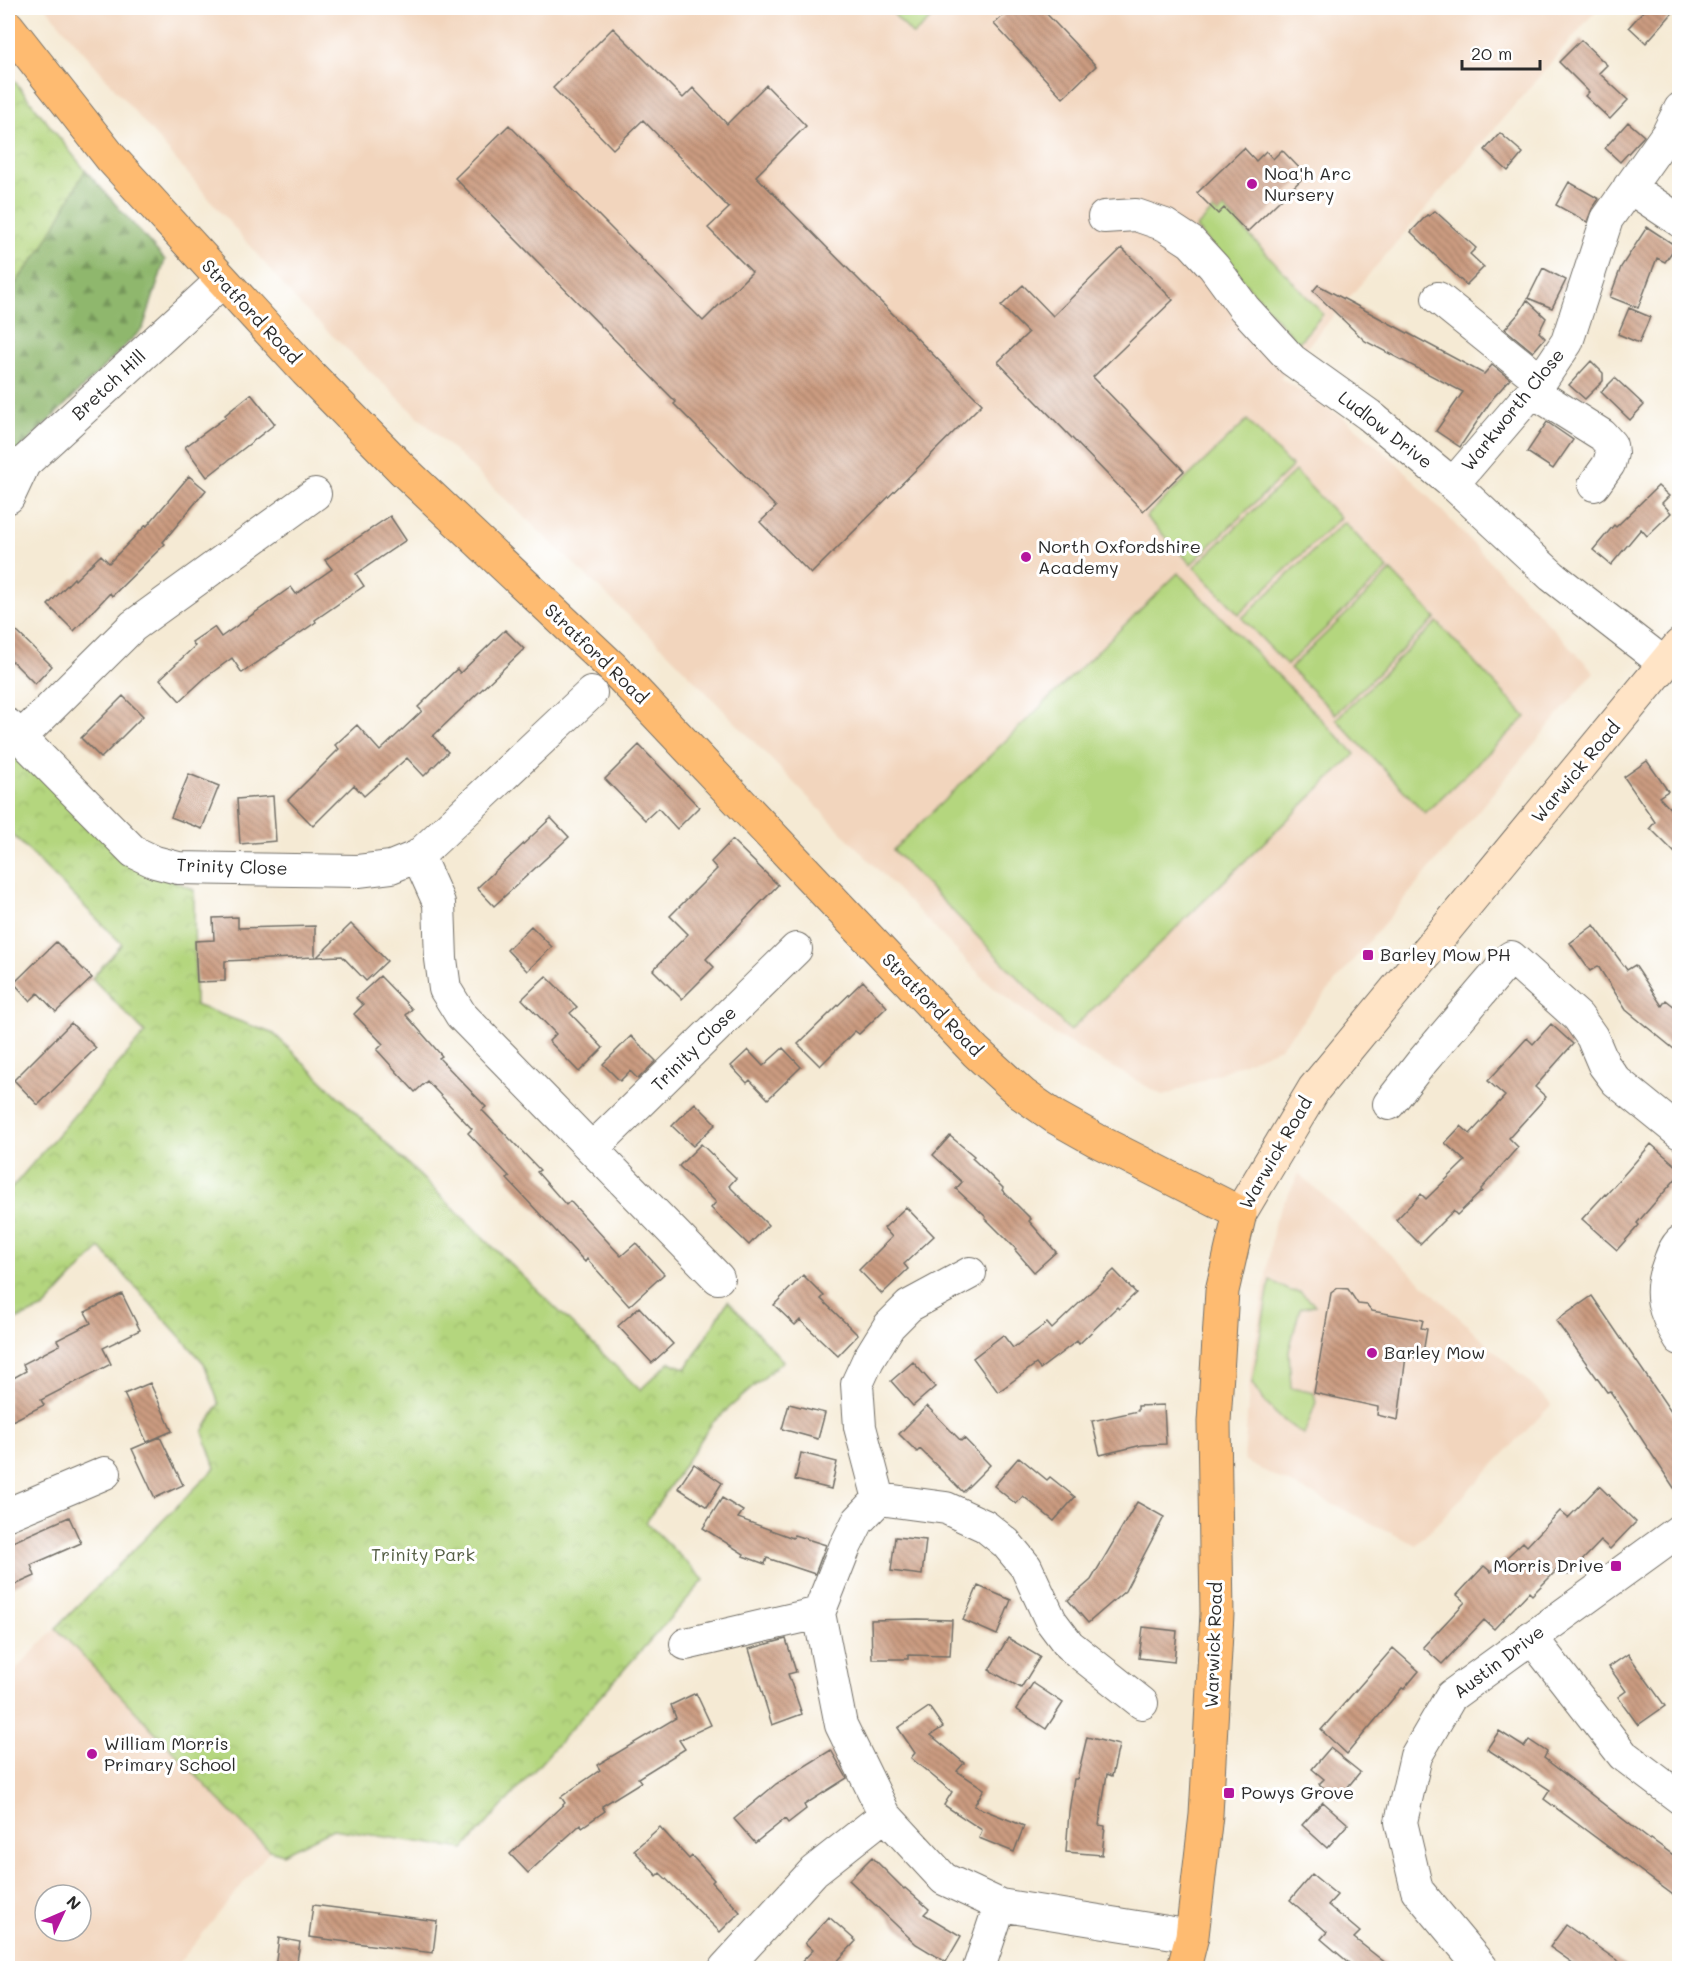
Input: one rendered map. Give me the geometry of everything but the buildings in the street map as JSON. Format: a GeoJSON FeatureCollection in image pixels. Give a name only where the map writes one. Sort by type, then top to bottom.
{"type":"FeatureCollection","features":[{"type":"Feature","properties":{"kind":"main road","name":"Stratford Road"},"geometry":{"type":"LineString","coordinates":[[8,27],[111,158],[222,282],[403,470],[614,668],[976,1053],[1022,1094],[1055,1117],[1240,1213]]}},
{"type":"Feature","properties":{"kind":"main road","name":"Warwick Road"},"geometry":{"type":"LineString","coordinates":[[1184,1968],[1192,1936],[1206,1815],[1217,1614],[1214,1422],[1222,1291],[1240,1213],[1314,1089],[1672,655]]}},
{"type":"Feature","properties":{"kind":"street","name":"Warkworth Close"},"geometry":{"type":"LineString","coordinates":[[1453,484],[1536,386],[1567,342],[1607,219],[1668,134],[1680,109]]}},
{"type":"Feature","properties":{"kind":"street"},"geometry":{"type":"LineString","coordinates":[[1629,187],[1680,221]]}},
{"type":"Feature","properties":{"kind":"street","name":"Ludlow Drive"},"geometry":{"type":"LineString","coordinates":[[1104,217],[1136,215],[1165,225],[1191,242],[1214,267],[1244,308],[1292,360],[1369,415],[1453,484],[1552,576],[1672,655]]}},
{"type":"Feature","properties":{"kind":"street","name":"Bretch Hill"},"geometry":{"type":"LineString","coordinates":[[8,497],[24,463],[222,282]]}},
{"type":"Feature","properties":{"kind":"street"},"geometry":{"type":"LineString","coordinates":[[1438,298],[1536,386],[1602,435],[1611,445],[1612,453],[1609,464],[1594,485]]}},
{"type":"Feature","properties":{"kind":"street","name":"Trinity Close"},"geometry":{"type":"LineString","coordinates":[[315,494],[133,626],[14,732],[134,852],[155,862],[178,868],[358,871],[391,867],[418,856],[591,693]]}},
{"type":"Feature","properties":{"kind":"street"},"geometry":{"type":"LineString","coordinates":[[418,856],[438,903],[445,989],[461,1015],[718,1278]]}},
{"type":"Feature","properties":{"kind":"street"},"geometry":{"type":"LineString","coordinates":[[1389,1104],[1518,947],[1578,1017],[1592,1037],[1604,1065],[1616,1081],[1680,1133]]}},
{"type":"Feature","properties":{"kind":"street","name":"Trinity Close"},"geometry":{"type":"LineString","coordinates":[[592,1149],[796,949]]}},
{"type":"Feature","properties":{"kind":"street"},"geometry":{"type":"LineString","coordinates":[[1680,1242],[1666,1271],[1661,1291],[1669,1322],[1680,1339]]}},
{"type":"Feature","properties":{"kind":"street"},"geometry":{"type":"LineString","coordinates":[[879,1499],[860,1426],[857,1384],[868,1360],[889,1326],[909,1306],[970,1273]]}},
{"type":"Feature","properties":{"kind":"street"},"geometry":{"type":"LineString","coordinates":[[8,1514],[105,1473]]}},
{"type":"Feature","properties":{"kind":"street"},"geometry":{"type":"LineString","coordinates":[[879,1499],[858,1521],[819,1612],[840,1725],[885,1815],[944,1880],[1000,1905],[1192,1936]]}},
{"type":"Feature","properties":{"kind":"street"},"geometry":{"type":"LineString","coordinates":[[879,1499],[946,1508],[986,1526],[1006,1543],[1026,1567],[1051,1621],[1069,1645],[1142,1703]]}},
{"type":"Feature","properties":{"kind":"street","name":"Austin Drive"},"geometry":{"type":"LineString","coordinates":[[1482,1968],[1417,1890],[1401,1822],[1416,1756],[1452,1696],[1680,1530]]}},
{"type":"Feature","properties":{"kind":"street"},"geometry":{"type":"LineString","coordinates":[[686,1644],[819,1612]]}},
{"type":"Feature","properties":{"kind":"street"},"geometry":{"type":"LineString","coordinates":[[1530,1637],[1623,1755],[1680,1798]]}},
{"type":"Feature","properties":{"kind":"street"},"geometry":{"type":"LineString","coordinates":[[725,1968],[814,1870],[885,1815]]}},
{"type":"Feature","properties":{"kind":"street"},"geometry":{"type":"LineString","coordinates":[[979,1968],[1000,1905]]}},
{"type":"Feature","properties":{"kind":"shaded area","name":"North Oxfordshire Academy"},"geometry":{"type":"Polygon","coordinates":[[[46,8],[1598,8],[1280,378],[1344,418],[1395,461],[1594,672],[1280,1048],[1164,1096],[1055,1035],[986,981],[669,654],[301,306],[46,8]]]}},
{"type":"Feature","properties":{"kind":"shaded area"},"geometry":{"type":"Polygon","coordinates":[[[1299,1174],[1409,1271],[1552,1404],[1416,1545],[1244,1461],[1250,1373],[1275,1220],[1299,1174]]]}},
{"type":"Feature","properties":{"kind":"shaded area","name":"William Morris Primary School"},"geometry":{"type":"Polygon","coordinates":[[[56,1628],[250,1832],[270,1850],[175,1968],[8,1968],[8,1677],[56,1628]]]}},
{"type":"Feature","properties":{"kind":"green space"},"geometry":{"type":"Polygon","coordinates":[[[888,8],[943,8],[913,35],[888,8]]]}},
{"type":"Feature","properties":{"kind":"green space"},"geometry":{"type":"Polygon","coordinates":[[[8,73],[85,170],[43,247],[8,293],[8,73]]]}},
{"type":"Feature","properties":{"kind":"green space"},"geometry":{"type":"Polygon","coordinates":[[[85,170],[165,260],[143,328],[8,461],[8,293],[43,247],[85,170]]]}},
{"type":"Feature","properties":{"kind":"green space"},"geometry":{"type":"Polygon","coordinates":[[[1224,208],[1323,314],[1298,343],[1196,228],[1213,210],[1218,214],[1224,208]]]}},
{"type":"Feature","properties":{"kind":"green space"},"geometry":{"type":"Polygon","coordinates":[[[1247,420],[1292,467],[1191,564],[1146,517],[1247,420]]]}},
{"type":"Feature","properties":{"kind":"green space"},"geometry":{"type":"Polygon","coordinates":[[[1295,471],[1340,518],[1239,614],[1194,567],[1295,471]]]}},
{"type":"Feature","properties":{"kind":"green space"},"geometry":{"type":"Polygon","coordinates":[[[1344,522],[1388,569],[1287,665],[1242,618],[1344,522]]]}},
{"type":"Feature","properties":{"kind":"green space"},"geometry":{"type":"Polygon","coordinates":[[[1391,571],[1436,618],[1335,714],[1290,668],[1391,571]]]}},
{"type":"Feature","properties":{"kind":"green space"},"geometry":{"type":"Polygon","coordinates":[[[1178,573],[1355,754],[1070,1031],[893,850],[1178,573]]]}},
{"type":"Feature","properties":{"kind":"green space"},"geometry":{"type":"Polygon","coordinates":[[[1437,622],[1526,717],[1425,813],[1336,719],[1437,622]]]}},
{"type":"Feature","properties":{"kind":"green space","name":"Trinity Park"},"geometry":{"type":"Polygon","coordinates":[[[8,741],[135,863],[194,890],[195,1005],[274,1034],[640,1390],[670,1362],[686,1369],[728,1301],[783,1361],[712,1423],[646,1522],[704,1580],[464,1849],[333,1829],[283,1854],[270,1850],[250,1832],[56,1628],[215,1468],[203,1432],[219,1404],[204,1363],[100,1248],[44,1308],[8,1323],[8,1192],[145,1033],[92,978],[122,944],[8,830],[8,741]]]}},
{"type":"Feature","properties":{"kind":"green space"},"geometry":{"type":"Polygon","coordinates":[[[1270,1280],[1290,1291],[1300,1292],[1315,1305],[1300,1308],[1289,1351],[1291,1388],[1314,1393],[1316,1402],[1304,1435],[1263,1400],[1252,1383],[1270,1280]]]}},
{"type":"Feature","properties":{"kind":"place","name":"Noa'h Arc Nursery"},"geometry":{"type":"Point","coordinates":[1252,184]}},
{"type":"Feature","properties":{"kind":"place","name":"North Oxfordshire Academy"},"geometry":{"type":"Point","coordinates":[1026,557]}},
{"type":"Feature","properties":{"kind":"place","name":"Barley Mow PH"},"geometry":{"type":"Point","coordinates":[1368,955]}},
{"type":"Feature","properties":{"kind":"place","name":"Barley Mow"},"geometry":{"type":"Point","coordinates":[1372,1353]}},
{"type":"Feature","properties":{"kind":"place","name":"Morris Drive"},"geometry":{"type":"Point","coordinates":[1616,1566]}},
{"type":"Feature","properties":{"kind":"place","name":"William Morris Primary School"},"geometry":{"type":"Point","coordinates":[92,1754]}},
{"type":"Feature","properties":{"kind":"place","name":"Powys Grove"},"geometry":{"type":"Point","coordinates":[1229,1793]}}]}
